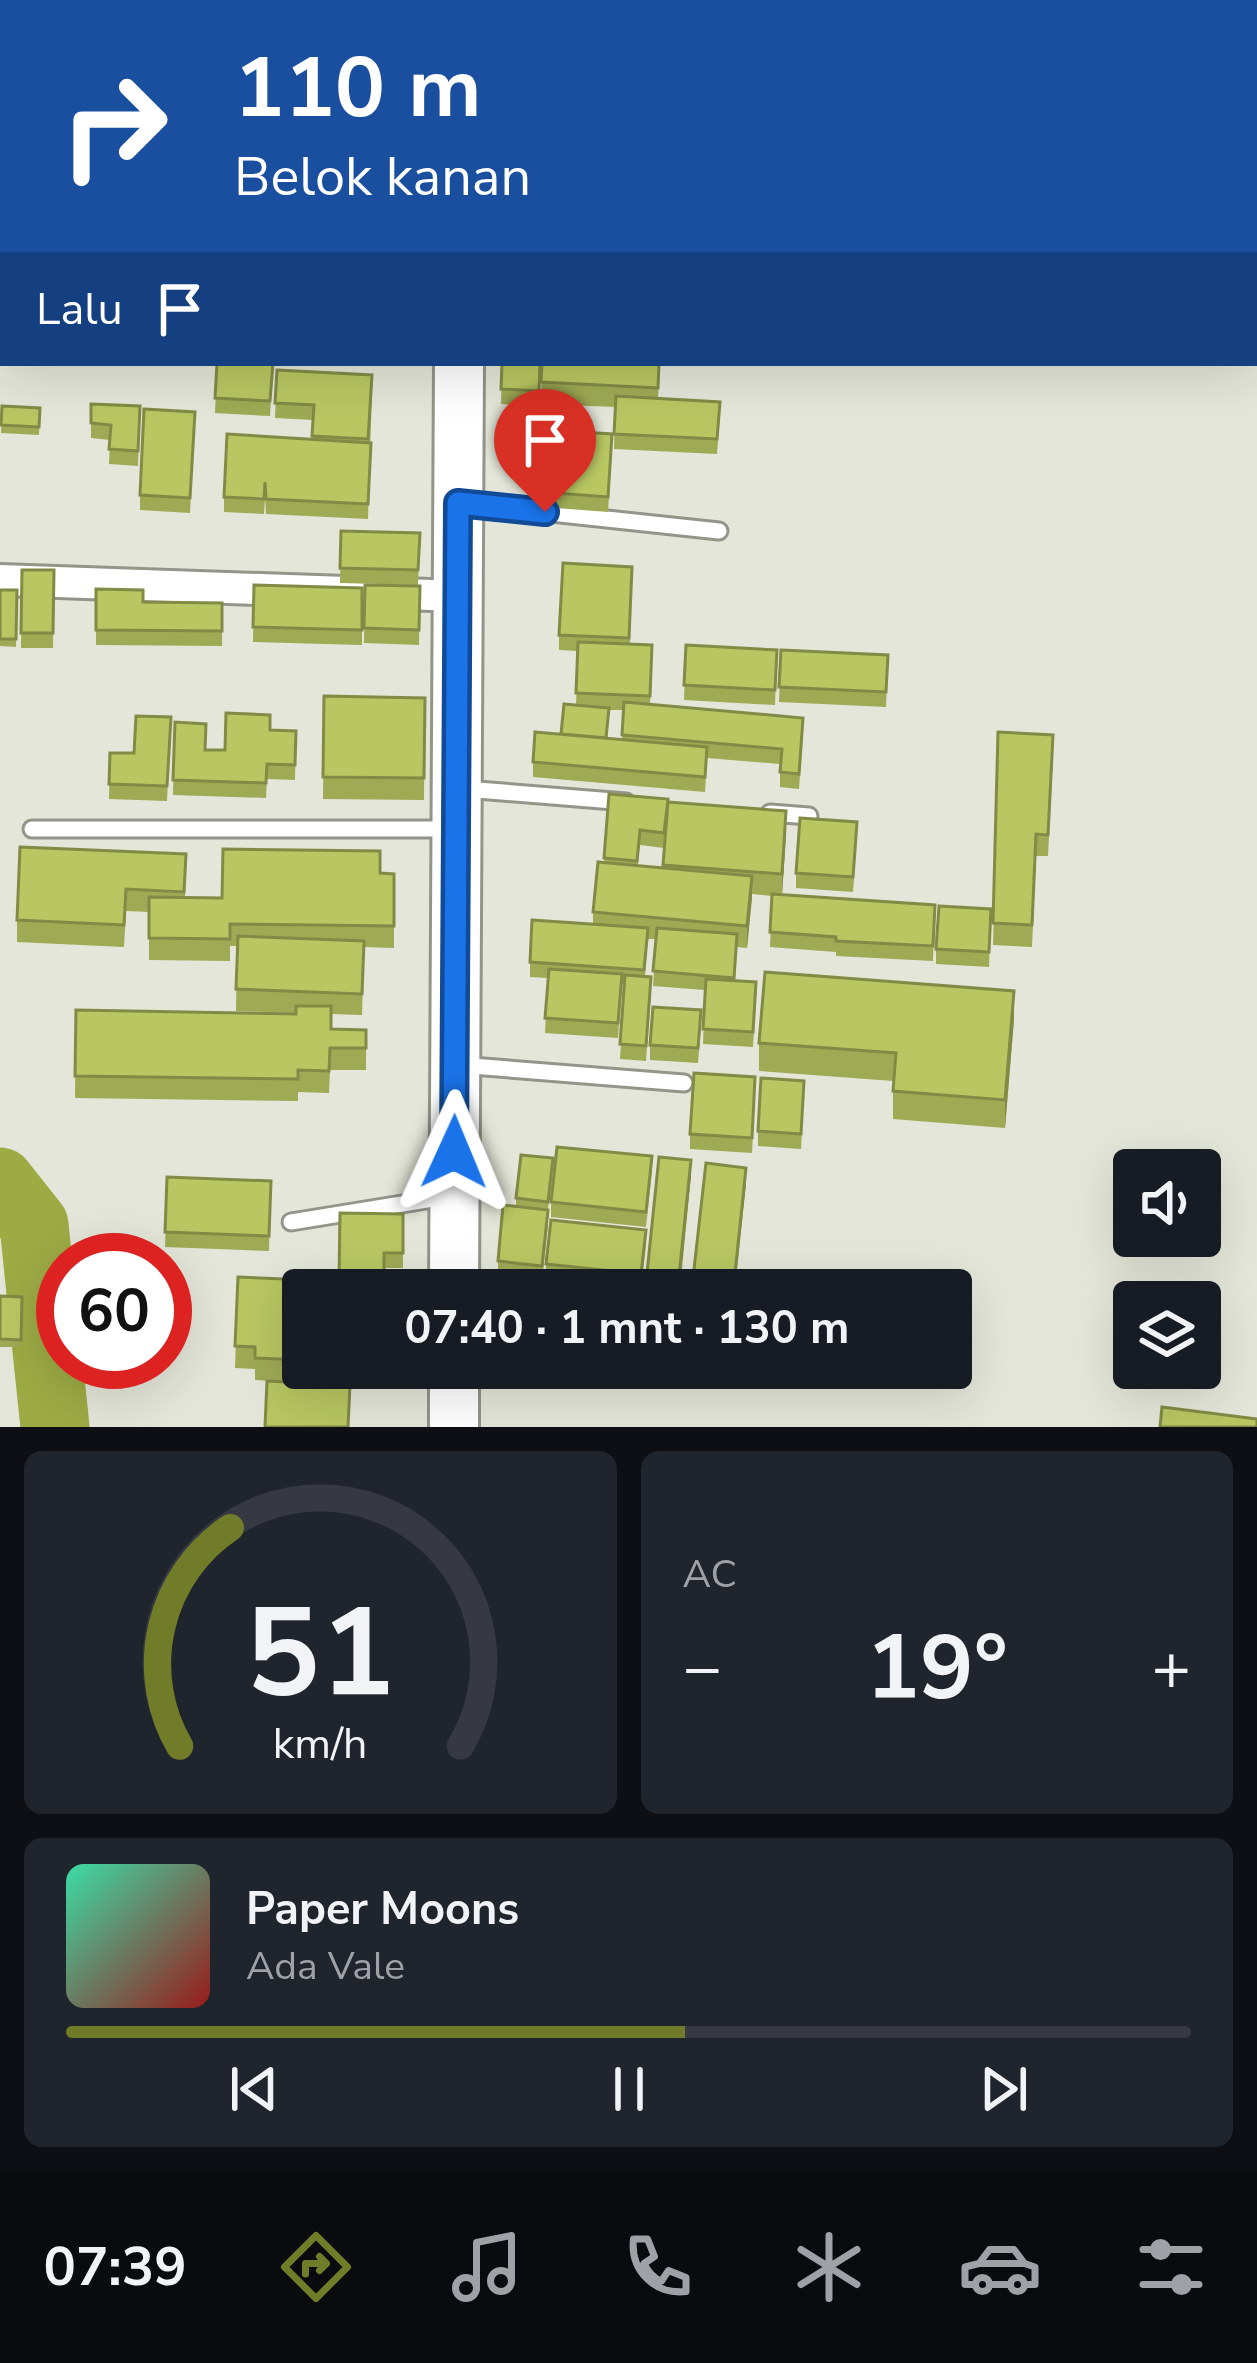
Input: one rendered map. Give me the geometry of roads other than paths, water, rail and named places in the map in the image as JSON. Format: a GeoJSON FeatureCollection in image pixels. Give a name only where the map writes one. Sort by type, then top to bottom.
{"type":"FeatureCollection","features":[{"type":"Feature","properties":{"kind":"main road"},"geometry":{"type":"LineString","coordinates":[[454,1269],[459,366]]}},
{"type":"Feature","properties":{"kind":"main road"},"geometry":{"type":"LineString","coordinates":[[454,1389],[454,1427]]}},
{"type":"Feature","properties":{"kind":"street"},"geometry":{"type":"LineString","coordinates":[[0,580],[459,596]]}},
{"type":"Feature","properties":{"kind":"lane"},"geometry":{"type":"LineString","coordinates":[[458,503],[719,531]]}},
{"type":"Feature","properties":{"kind":"lane"},"geometry":{"type":"LineString","coordinates":[[32,829],[644,803]]}},
{"type":"Feature","properties":{"kind":"lane"},"geometry":{"type":"LineString","coordinates":[[762,812],[808,816]]}},
{"type":"Feature","properties":{"kind":"lane"},"geometry":{"type":"LineString","coordinates":[[455,1065],[684,1083]]}},
{"type":"Feature","properties":{"kind":"lane"},"geometry":{"type":"LineString","coordinates":[[291,1222],[454,1196]]}},
{"type":"Feature","properties":{"kind":"waterway"},"geometry":{"type":"LineString","coordinates":[[0,1182],[34,1225],[55,1427]]}}]}
